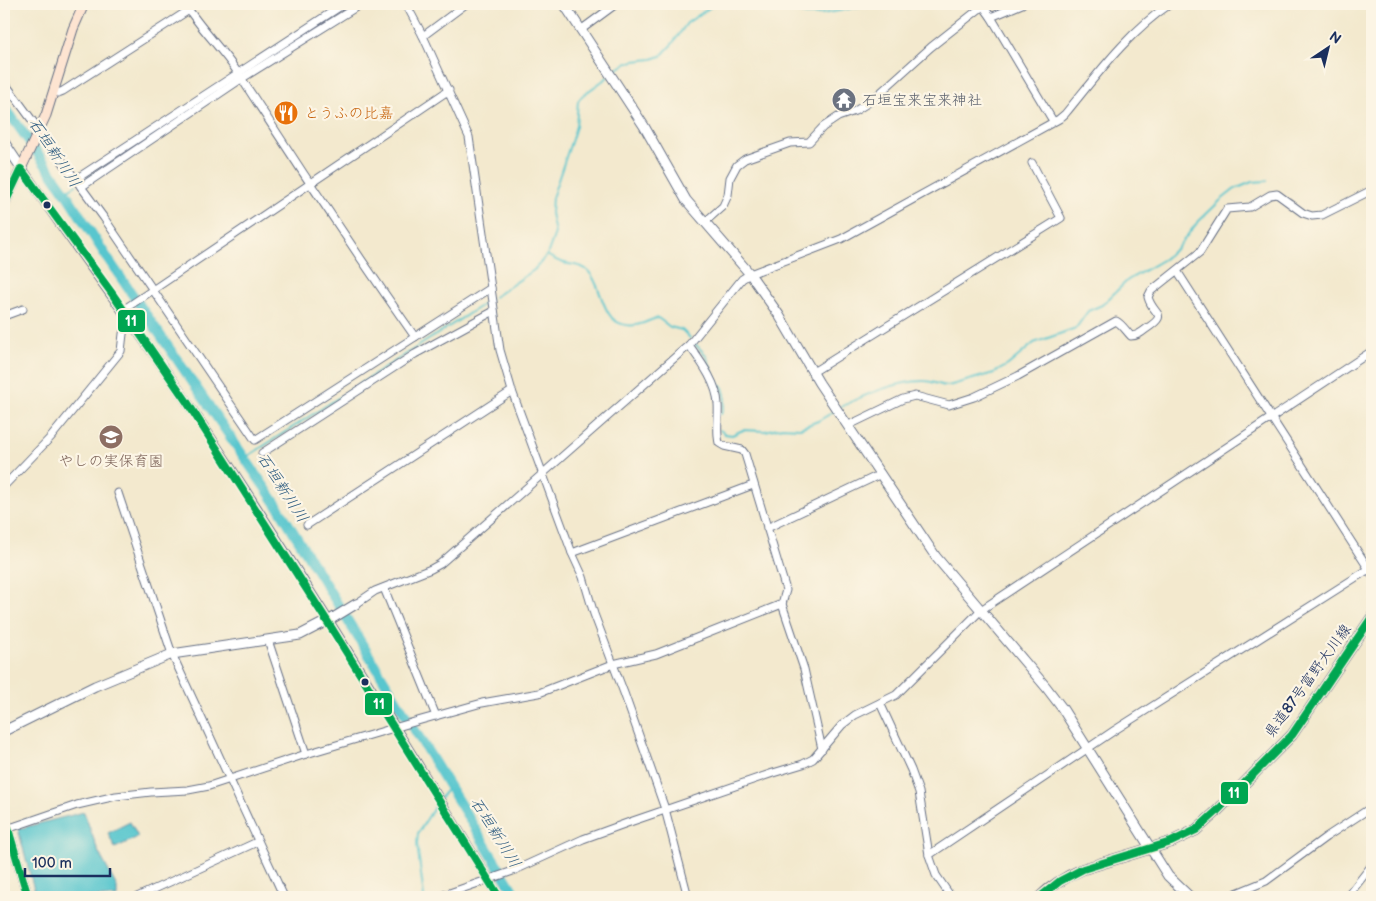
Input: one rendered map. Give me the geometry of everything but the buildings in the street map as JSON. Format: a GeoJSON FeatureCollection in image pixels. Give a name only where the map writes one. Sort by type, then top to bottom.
{"type":"FeatureCollection","features":[{"type":"Feature","properties":{"kind":"main road"},"geometry":{"type":"LineString","coordinates":[[4,205],[39,131],[54,92],[73,28],[84,4]]}},
{"type":"Feature","properties":{"kind":"main road","name":"県道87号富野大川線"},"geometry":{"type":"LineString","coordinates":[[1040,897],[1059,882],[1083,869],[1151,849],[1196,830],[1281,748],[1309,712],[1372,617]]}},
{"type":"Feature","properties":{"kind":"street"},"geometry":{"type":"LineString","coordinates":[[81,187],[344,4]]}},
{"type":"Feature","properties":{"kind":"street"},"geometry":{"type":"LineString","coordinates":[[76,179],[239,76],[361,4]]}},
{"type":"Feature","properties":{"kind":"street"},"geometry":{"type":"LineString","coordinates":[[406,4],[470,137],[500,350],[512,391],[572,553],[583,577],[594,614],[665,809],[688,897]]}},
{"type":"Feature","properties":{"kind":"street"},"geometry":{"type":"LineString","coordinates":[[423,36],[466,4]]}},
{"type":"Feature","properties":{"kind":"street"},"geometry":{"type":"LineString","coordinates":[[564,4],[644,126],[686,200],[750,274],[779,315],[813,372],[936,557],[1046,687],[1168,876],[1190,897]]}},
{"type":"Feature","properties":{"kind":"street"},"geometry":{"type":"LineString","coordinates":[[582,29],[616,4]]}},
{"type":"Feature","properties":{"kind":"street"},"geometry":{"type":"LineString","coordinates":[[991,17],[1022,4]]}},
{"type":"Feature","properties":{"kind":"street"},"geometry":{"type":"LineString","coordinates":[[4,731],[95,686],[172,654],[300,635],[330,620],[375,591],[440,564],[689,345],[742,278],[841,239],[1053,122],[1065,114],[1123,43],[1152,16],[1170,4]]}},
{"type":"Feature","properties":{"kind":"street"},"geometry":{"type":"LineString","coordinates":[[705,222],[723,206],[728,195],[730,178],[737,165],[745,160],[790,143],[809,142],[823,127],[838,117],[855,111],[871,101],[931,47],[983,6],[1053,122]]}},
{"type":"Feature","properties":{"kind":"street"},"geometry":{"type":"LineString","coordinates":[[54,92],[63,91],[187,7],[239,76],[280,140],[415,337]]}},
{"type":"Feature","properties":{"kind":"street"},"geometry":{"type":"LineString","coordinates":[[4,82],[76,179],[255,440],[491,288]]}},
{"type":"Feature","properties":{"kind":"street"},"geometry":{"type":"LineString","coordinates":[[4,486],[51,438],[121,351],[127,310],[151,291],[449,90]]}},
{"type":"Feature","properties":{"kind":"street"},"geometry":{"type":"LineString","coordinates":[[4,142],[23,165],[127,310],[330,620],[492,878],[499,897]]}},
{"type":"Feature","properties":{"kind":"street"},"geometry":{"type":"LineString","coordinates":[[813,372],[1061,218],[1032,163]]}},
{"type":"Feature","properties":{"kind":"street"},"geometry":{"type":"LineString","coordinates":[[848,425],[915,396],[949,405],[974,397],[1026,372],[1116,321],[1131,336],[1140,334],[1158,322],[1157,312],[1149,303],[1148,297],[1151,291],[1200,252],[1227,209],[1250,207],[1270,195],[1277,194],[1303,213],[1312,216],[1322,215],[1372,190]]}},
{"type":"Feature","properties":{"kind":"street"},"geometry":{"type":"LineString","coordinates":[[929,855],[1087,748],[1370,572],[1177,271]]}},
{"type":"Feature","properties":{"kind":"street"},"geometry":{"type":"LineString","coordinates":[[4,316],[23,309]]}},
{"type":"Feature","properties":{"kind":"street"},"geometry":{"type":"LineString","coordinates":[[262,453],[415,354],[494,311]]}},
{"type":"Feature","properties":{"kind":"street"},"geometry":{"type":"LineString","coordinates":[[689,345],[715,389],[718,404],[717,434],[719,443],[742,450],[745,454],[786,590],[782,604],[804,669],[822,749]]}},
{"type":"Feature","properties":{"kind":"street"},"geometry":{"type":"LineString","coordinates":[[438,897],[513,871],[583,839],[665,809],[803,764],[813,758],[848,720],[861,711],[896,695],[981,610],[1372,351]]}},
{"type":"Feature","properties":{"kind":"street"},"geometry":{"type":"LineString","coordinates":[[307,525],[512,391]]}},
{"type":"Feature","properties":{"kind":"street"},"geometry":{"type":"LineString","coordinates":[[767,528],[881,474]]}},
{"type":"Feature","properties":{"kind":"street"},"geometry":{"type":"LineString","coordinates":[[572,553],[753,485]]}},
{"type":"Feature","properties":{"kind":"street"},"geometry":{"type":"LineString","coordinates":[[118,493],[172,654],[284,897]]}},
{"type":"Feature","properties":{"kind":"street"},"geometry":{"type":"LineString","coordinates":[[384,588],[436,716]]}},
{"type":"Feature","properties":{"kind":"street"},"geometry":{"type":"LineString","coordinates":[[6,829],[77,805],[116,796],[188,790],[482,703],[539,693],[613,664],[656,654],[782,604]]}},
{"type":"Feature","properties":{"kind":"street"},"geometry":{"type":"LineString","coordinates":[[268,640],[306,754]]}},
{"type":"Feature","properties":{"kind":"street"},"geometry":{"type":"LineString","coordinates":[[880,703],[911,770],[919,792],[929,855],[936,875],[951,897]]}},
{"type":"Feature","properties":{"kind":"street"},"geometry":{"type":"LineString","coordinates":[[1227,897],[1266,882],[1326,837],[1370,811]]}},
{"type":"Feature","properties":{"kind":"street"},"geometry":{"type":"LineString","coordinates":[[4,815],[6,829],[28,897]]}},
{"type":"Feature","properties":{"kind":"street"},"geometry":{"type":"LineString","coordinates":[[137,897],[257,842]]}},
{"type":"Feature","properties":{"kind":"street"},"geometry":{"type":"LineString","coordinates":[[1347,897],[1372,865]]}},
{"type":"Feature","properties":{"kind":"water"},"geometry":{"type":"Polygon","coordinates":[[[84,812],[98,851],[117,887],[117,897],[36,897],[18,829],[84,812]]]}},
{"type":"Feature","properties":{"kind":"water"},"geometry":{"type":"Polygon","coordinates":[[[130,822],[138,837],[115,848],[108,833],[130,822]]]}},
{"type":"Feature","properties":{"kind":"waterway"},"geometry":{"type":"LineString","coordinates":[[293,42],[352,4]]}},
{"type":"Feature","properties":{"kind":"waterway"},"geometry":{"type":"LineString","coordinates":[[613,72],[625,64],[661,56],[687,23],[715,4]]}},
{"type":"Feature","properties":{"kind":"waterway"},"geometry":{"type":"LineString","coordinates":[[787,4],[799,13],[810,15],[836,12],[869,4]]}},
{"type":"Feature","properties":{"kind":"waterway"},"geometry":{"type":"LineString","coordinates":[[494,297],[534,270],[547,255],[555,233],[551,213],[552,198],[576,126],[578,101],[583,95],[608,77]]}},
{"type":"Feature","properties":{"kind":"waterway","name":"石垣新川川"},"geometry":{"type":"LineString","coordinates":[[4,106],[65,192],[108,259],[277,505],[517,897]]}},
{"type":"Feature","properties":{"kind":"waterway"},"geometry":{"type":"LineString","coordinates":[[81,182],[149,137]]}},
{"type":"Feature","properties":{"kind":"waterway"},"geometry":{"type":"LineString","coordinates":[[839,408],[869,394],[904,383],[925,381],[948,386],[994,373],[1008,365],[1034,343],[1076,328],[1088,311],[1102,305],[1128,280],[1164,259],[1178,247],[1197,223],[1235,189],[1252,182],[1267,181]]}},
{"type":"Feature","properties":{"kind":"waterway"},"geometry":{"type":"LineString","coordinates":[[65,192],[76,185]]}},
{"type":"Feature","properties":{"kind":"waterway"},"geometry":{"type":"LineString","coordinates":[[547,255],[561,262],[586,269],[594,279],[605,307],[616,321],[624,325],[636,325],[658,318],[670,327],[682,330],[690,338]]}},
{"type":"Feature","properties":{"kind":"waterway"},"geometry":{"type":"LineString","coordinates":[[245,458],[490,300]]}},
{"type":"Feature","properties":{"kind":"waterway"},"geometry":{"type":"LineString","coordinates":[[693,342],[706,355],[715,379],[723,388],[725,395],[721,414]]}},
{"type":"Feature","properties":{"kind":"waterway"},"geometry":{"type":"LineString","coordinates":[[720,430],[725,434],[732,435],[743,430],[765,431],[782,427],[800,428],[818,421],[835,411]]}},
{"type":"Feature","properties":{"kind":"waterway"},"geometry":{"type":"LineString","coordinates":[[441,797],[450,786]]}},
{"type":"Feature","properties":{"kind":"waterway"},"geometry":{"type":"LineString","coordinates":[[424,897],[417,844],[418,833],[437,803]]}},
{"type":"Feature","properties":{"kind":"transit line","name":"11"},"geometry":{"type":"LineString","coordinates":[[4,205],[21,169],[111,292],[187,402],[327,621],[499,897]]}},
{"type":"Feature","properties":{"kind":"transit line","name":"11"},"geometry":{"type":"LineString","coordinates":[[1040,897],[1060,881],[1083,869],[1171,842],[1196,830],[1292,735],[1372,617]]}},
{"type":"Feature","properties":{"kind":"transit line","name":"11"},"geometry":{"type":"LineString","coordinates":[[4,815],[28,897]]}},
{"type":"Feature","properties":{"kind":"place","name":"石垣宝来宝来神社"},"geometry":{"type":"Point","coordinates":[844,100]}},
{"type":"Feature","properties":{"kind":"place","name":"とうふの比嘉"},"geometry":{"type":"Point","coordinates":[286,113]}},
{"type":"Feature","properties":{"kind":"place","name":"やしの実保育園"},"geometry":{"type":"Point","coordinates":[111,437]}}]}
